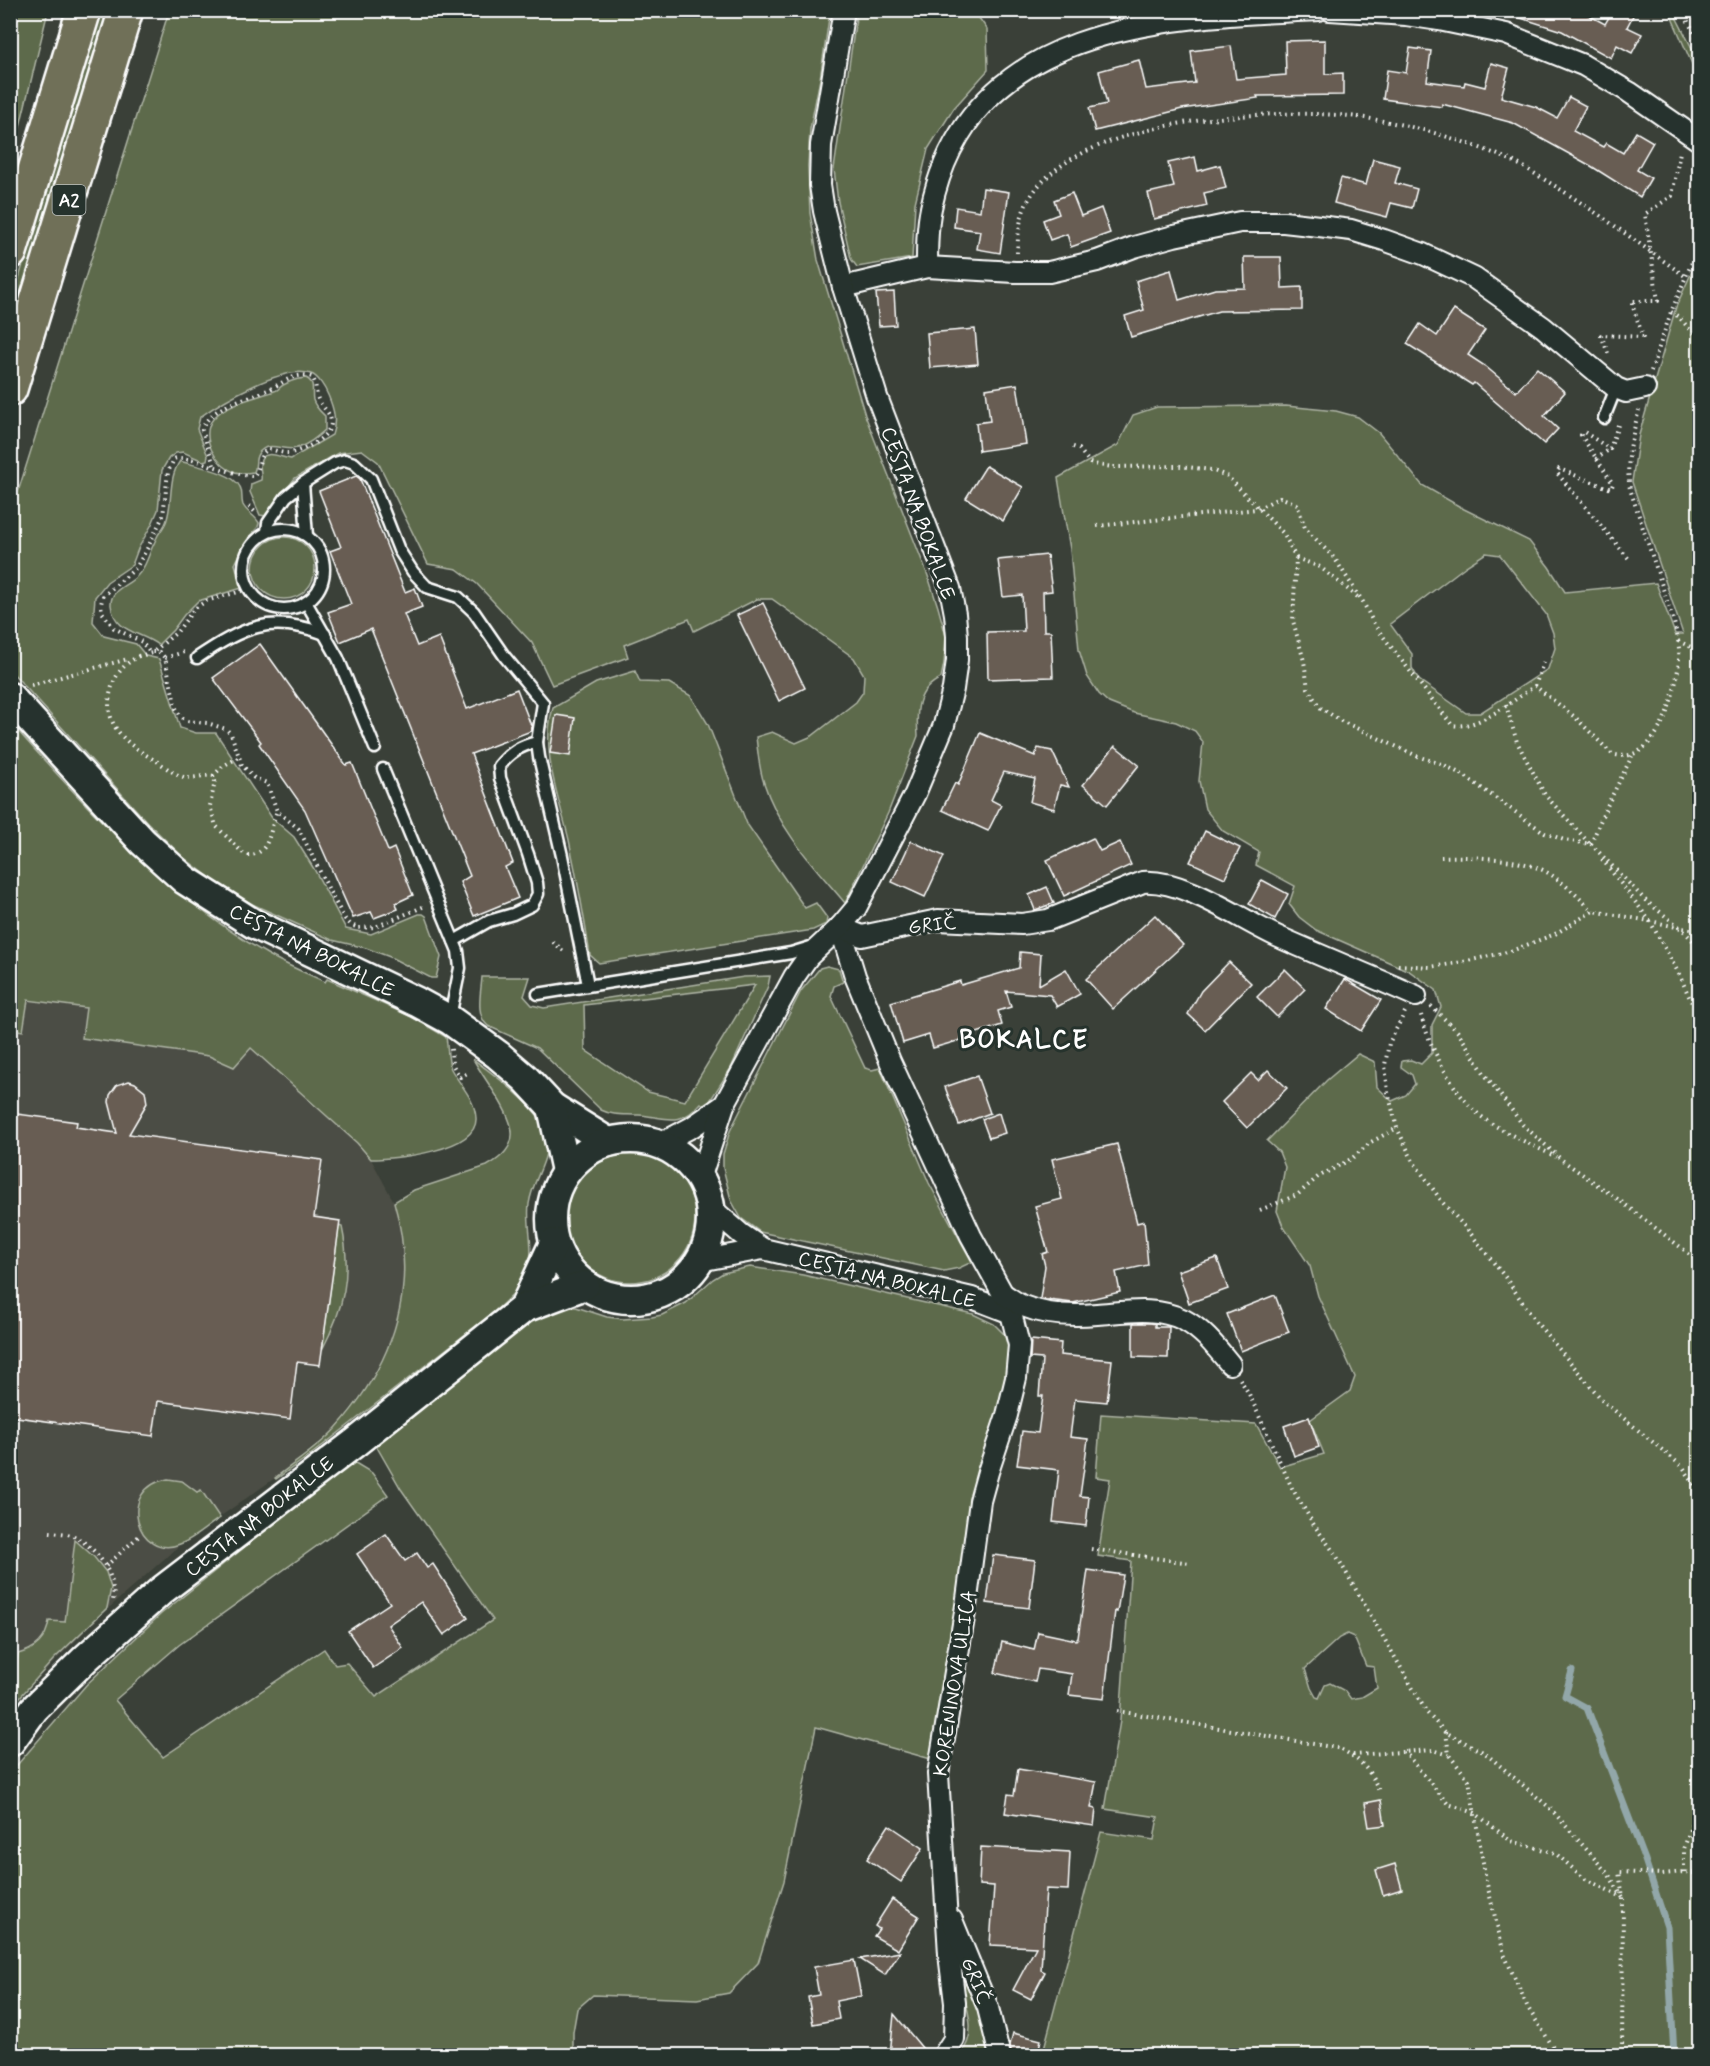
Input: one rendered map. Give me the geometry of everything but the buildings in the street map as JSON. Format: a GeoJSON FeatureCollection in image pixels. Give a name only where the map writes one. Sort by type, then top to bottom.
{"type":"FeatureCollection","features":[{"type":"Feature","properties":{"kind":"highway","name":"A2"},"geometry":{"type":"LineString","coordinates":[[10,252],[84,10]]}},
{"type":"Feature","properties":{"kind":"highway","name":"A2"},"geometry":{"type":"LineString","coordinates":[[10,389],[126,10]]}},
{"type":"Feature","properties":{"kind":"street","name":"CESTA NA BOKALCE"},"geometry":{"type":"LineString","coordinates":[[700,1179],[724,1106],[794,977],[808,957],[840,927],[856,908],[915,794],[944,725],[957,660],[955,614],[950,588],[897,452],[843,287],[824,211],[820,185],[821,146],[844,10]]}},
{"type":"Feature","properties":{"kind":"street"},"geometry":{"type":"LineString","coordinates":[[927,267],[931,209],[944,166],[972,116],[989,96],[1020,71],[1057,51],[1122,31],[1164,23],[1319,10]]}},
{"type":"Feature","properties":{"kind":"street"},"geometry":{"type":"LineString","coordinates":[[1330,10],[1406,15],[1506,34],[1583,65],[1629,92],[1692,136]]}},
{"type":"Feature","properties":{"kind":"street"},"geometry":{"type":"LineString","coordinates":[[843,287],[927,267],[1049,272],[1076,266],[1164,238],[1240,222],[1284,222],[1352,230],[1423,254],[1474,279],[1629,390]]}},
{"type":"Feature","properties":{"kind":"street","name":"CESTA NA BOKALCE"},"geometry":{"type":"LineString","coordinates":[[18,692],[143,842],[185,880],[254,924],[450,1020],[525,1078],[552,1107],[608,1142]]}},
{"type":"Feature","properties":{"kind":"street","name":"GRIČ"},"geometry":{"type":"LineString","coordinates":[[840,927],[862,936],[938,920],[1022,924],[1048,920],[1143,882],[1155,881],[1175,886],[1207,900],[1281,938],[1416,996]]}},
{"type":"Feature","properties":{"kind":"street"},"geometry":{"type":"LineString","coordinates":[[840,927],[855,976],[890,1061],[971,1236],[1011,1313]]}},
{"type":"Feature","properties":{"kind":"street","name":"CESTA NA BOKALCE"},"geometry":{"type":"LineString","coordinates":[[660,1144],[724,1106]]}},
{"type":"Feature","properties":{"kind":"street"},"geometry":{"type":"LineString","coordinates":[[552,1107],[566,1171]]}},
{"type":"Feature","properties":{"kind":"street","name":"CESTA NA BOKALCE"},"geometry":{"type":"LineString","coordinates":[[618,1139],[639,1139],[660,1144],[679,1154],[700,1179],[711,1207],[710,1235],[699,1261],[677,1284],[647,1297],[615,1298],[585,1285],[566,1267],[554,1243],[550,1211],[556,1190],[566,1171],[580,1156],[608,1142],[618,1139]]}},
{"type":"Feature","properties":{"kind":"street","name":"CESTA NA BOKALCE"},"geometry":{"type":"LineString","coordinates":[[711,1207],[741,1234],[763,1249],[972,1298],[1011,1313]]}},
{"type":"Feature","properties":{"kind":"street","name":"CESTA NA BOKALCE"},"geometry":{"type":"LineString","coordinates":[[524,1308],[554,1243]]}},
{"type":"Feature","properties":{"kind":"street","name":"CESTA NA BOKALCE"},"geometry":{"type":"LineString","coordinates":[[699,1261],[763,1249]]}},
{"type":"Feature","properties":{"kind":"street","name":"CESTA NA BOKALCE"},"geometry":{"type":"LineString","coordinates":[[10,1742],[34,1710],[56,1687],[161,1592],[356,1442],[524,1308],[585,1285]]}},
{"type":"Feature","properties":{"kind":"street"},"geometry":{"type":"LineString","coordinates":[[1003,1294],[1023,1306],[1071,1314],[1162,1312],[1183,1320],[1206,1335],[1230,1364]]}},
{"type":"Feature","properties":{"kind":"street","name":"KORENINOVA ULICA"},"geometry":{"type":"LineString","coordinates":[[943,2055],[954,2039],[955,2003],[949,1954],[938,1774],[966,1606],[980,1501],[1016,1378],[1019,1346],[1011,1313]]}},
{"type":"Feature","properties":{"kind":"street","name":"GRIČ"},"geometry":{"type":"LineString","coordinates":[[947,1908],[988,2008],[1000,2055]]}},
{"type":"Feature","properties":{"kind":"lane"},"geometry":{"type":"LineString","coordinates":[[1604,418],[1629,390]]}},
{"type":"Feature","properties":{"kind":"lane"},"geometry":{"type":"LineString","coordinates":[[267,532],[268,523],[286,497],[303,483],[327,467],[345,460],[354,463],[371,479],[399,550],[412,572],[427,587],[458,597],[474,612],[505,657],[543,704],[537,742],[588,986]]}},
{"type":"Feature","properties":{"kind":"lane"},"geometry":{"type":"LineString","coordinates":[[303,483],[307,536]]}},
{"type":"Feature","properties":{"kind":"lane"},"geometry":{"type":"LineString","coordinates":[[279,529],[291,529],[307,536],[314,541],[321,552],[324,564],[324,577],[319,589],[306,602],[286,609],[272,607],[260,601],[249,589],[245,579],[244,565],[247,552],[255,540],[267,532],[279,529]]}},
{"type":"Feature","properties":{"kind":"lane"},"geometry":{"type":"LineString","coordinates":[[306,602],[338,658],[375,747]]}},
{"type":"Feature","properties":{"kind":"lane"},"geometry":{"type":"LineString","coordinates":[[197,658],[237,633],[259,626],[287,624],[325,634]]}},
{"type":"Feature","properties":{"kind":"lane"},"geometry":{"type":"LineString","coordinates":[[454,942],[489,921],[532,906],[538,894],[528,854],[500,778],[499,766],[510,753],[524,745],[537,742]]}},
{"type":"Feature","properties":{"kind":"lane"},"geometry":{"type":"LineString","coordinates":[[383,769],[460,958],[450,1020]]}},
{"type":"Feature","properties":{"kind":"lane"},"geometry":{"type":"LineString","coordinates":[[538,994],[791,953],[823,943]]}},
{"type":"Feature","properties":{"kind":"path"},"geometry":{"type":"LineString","coordinates":[[1682,10],[1700,44]]}},
{"type":"Feature","properties":{"kind":"path"},"geometry":{"type":"LineString","coordinates":[[1015,272],[1020,226],[1026,204],[1039,186],[1077,156],[1106,142],[1155,128],[1219,117],[1288,113],[1350,117],[1410,126],[1460,140],[1506,158],[1586,205],[1685,276]]}},
{"type":"Feature","properties":{"kind":"path"},"geometry":{"type":"LineString","coordinates":[[1591,844],[1632,756],[1652,740],[1667,712],[1677,677],[1678,641],[1628,476],[1629,390],[1621,373],[1614,370],[1601,335],[1643,337],[1630,301],[1658,301],[1645,214],[1672,196],[1692,136]]}},
{"type":"Feature","properties":{"kind":"path"},"geometry":{"type":"LineString","coordinates":[[1596,459],[1611,449],[1629,390],[1671,312],[1700,243]]}},
{"type":"Feature","properties":{"kind":"path"},"geometry":{"type":"LineString","coordinates":[[1671,312],[1679,317],[1700,341]]}},
{"type":"Feature","properties":{"kind":"path"},"geometry":{"type":"LineString","coordinates":[[1611,449],[1584,432],[1581,435],[1613,484],[1611,489],[1559,469],[1557,473],[1629,559]]}},
{"type":"Feature","properties":{"kind":"path"},"geometry":{"type":"LineString","coordinates":[[1073,447],[1079,449],[1090,463],[1098,465],[1113,467],[1180,466],[1211,470],[1227,476],[1284,534],[1296,558],[1293,621],[1304,661],[1308,688],[1321,708],[1341,721],[1463,775],[1545,833],[1564,840],[1591,844],[1650,921],[1679,974],[1700,1021]]}},
{"type":"Feature","properties":{"kind":"path"},"geometry":{"type":"LineString","coordinates":[[1097,526],[1257,509],[1280,497],[1297,504],[1305,528],[1335,559],[1363,602],[1375,626],[1452,725],[1463,727],[1476,723],[1535,686],[1545,658]]}},
{"type":"Feature","properties":{"kind":"path"},"geometry":{"type":"LineString","coordinates":[[1296,558],[1320,567],[1363,602]]}},
{"type":"Feature","properties":{"kind":"path"},"geometry":{"type":"LineString","coordinates":[[18,692],[152,653],[177,632],[194,609],[206,602],[249,589]]}},
{"type":"Feature","properties":{"kind":"path"},"geometry":{"type":"LineString","coordinates":[[1678,641],[1700,651]]}},
{"type":"Feature","properties":{"kind":"path"},"geometry":{"type":"LineString","coordinates":[[139,656],[128,662],[113,682],[108,704],[112,724],[129,744],[171,772],[189,778],[213,776],[223,766],[239,757]]}},
{"type":"Feature","properties":{"kind":"path"},"geometry":{"type":"LineString","coordinates":[[1535,686],[1576,718],[1612,754],[1620,757],[1632,756]]}},
{"type":"Feature","properties":{"kind":"path"},"geometry":{"type":"LineString","coordinates":[[1506,705],[1521,751],[1545,795],[1646,901],[1681,928],[1700,948]]}},
{"type":"Feature","properties":{"kind":"path"},"geometry":{"type":"LineString","coordinates":[[213,776],[214,787],[210,806],[216,826],[245,855],[255,855],[263,850],[269,840],[271,823],[277,811]]}},
{"type":"Feature","properties":{"kind":"path"},"geometry":{"type":"LineString","coordinates":[[1441,857],[1463,856],[1499,860],[1539,868],[1562,884],[1593,911],[1700,930]]}},
{"type":"Feature","properties":{"kind":"path"},"geometry":{"type":"LineString","coordinates":[[1392,964],[1431,968],[1511,951],[1556,934],[1593,911]]}},
{"type":"Feature","properties":{"kind":"path"},"geometry":{"type":"LineString","coordinates":[[1416,996],[1399,1021],[1385,1065],[1388,1092],[1397,1128],[1413,1161],[1443,1203],[1505,1276],[1536,1322],[1604,1402],[1683,1467],[1700,1493]]}},
{"type":"Feature","properties":{"kind":"path"},"geometry":{"type":"LineString","coordinates":[[1416,996],[1427,1038],[1452,1083],[1475,1112],[1512,1135],[1562,1160]]}},
{"type":"Feature","properties":{"kind":"path"},"geometry":{"type":"LineString","coordinates":[[1416,996],[1435,1009],[1458,1032],[1486,1076],[1523,1125],[1562,1160],[1700,1262]]}},
{"type":"Feature","properties":{"kind":"path"},"geometry":{"type":"LineString","coordinates":[[1260,1210],[1297,1195],[1318,1177],[1351,1159],[1371,1142],[1397,1128]]}},
{"type":"Feature","properties":{"kind":"path"},"geometry":{"type":"LineString","coordinates":[[1230,1364],[1249,1394],[1292,1488],[1314,1525],[1336,1555],[1427,1713],[1445,1732],[1485,1753],[1550,1808],[1609,1875],[1623,1898]]}},
{"type":"Feature","properties":{"kind":"path"},"geometry":{"type":"LineString","coordinates":[[50,1532],[74,1536],[106,1566],[113,1582],[114,1599],[111,1606]]}},
{"type":"Feature","properties":{"kind":"path"},"geometry":{"type":"LineString","coordinates":[[106,1566],[140,1535]]}},
{"type":"Feature","properties":{"kind":"path"},"geometry":{"type":"LineString","coordinates":[[1091,1549],[1190,1563]]}},
{"type":"Feature","properties":{"kind":"path"},"geometry":{"type":"LineString","coordinates":[[1117,1711],[1338,1748],[1353,1755],[1366,1765],[1379,1791]]}},
{"type":"Feature","properties":{"kind":"path"},"geometry":{"type":"LineString","coordinates":[[1445,1732],[1449,1755],[1469,1780],[1486,1880],[1504,1954],[1528,2007],[1559,2055]]}},
{"type":"Feature","properties":{"kind":"path"},"geometry":{"type":"LineString","coordinates":[[1353,1755],[1433,1749],[1449,1755]]}},
{"type":"Feature","properties":{"kind":"path"},"geometry":{"type":"LineString","coordinates":[[1404,1751],[1448,1804],[1475,1813],[1511,1841],[1555,1853],[1585,1879],[1623,1898]]}},
{"type":"Feature","properties":{"kind":"path"},"geometry":{"type":"LineString","coordinates":[[1683,1872],[1684,1849],[1700,1796]]}},
{"type":"Feature","properties":{"kind":"path"},"geometry":{"type":"LineString","coordinates":[[1622,2055],[1623,1898],[1619,1872],[1662,1874],[1683,1872],[1700,1875]]}},
{"type":"Feature","properties":{"kind":"shaded area"},"geometry":{"type":"Polygon","coordinates":[[[27,1000],[86,1008],[83,1039],[209,1056],[234,1067],[251,1048],[357,1143],[371,1159],[394,1202],[405,1259],[400,1310],[390,1342],[370,1383],[335,1429],[275,1478],[181,1544],[101,1615],[29,1687],[16,1671],[11,1670],[10,1005],[27,1000]]]}},
{"type":"Feature","properties":{"kind":"green space"},"geometry":{"type":"Polygon","coordinates":[[[10,11],[48,11],[11,163],[10,11]]]}},
{"type":"Feature","properties":{"kind":"green space"},"geometry":{"type":"Polygon","coordinates":[[[98,11],[109,11],[11,342],[11,305],[98,11]]]}},
{"type":"Feature","properties":{"kind":"green space"},"geometry":{"type":"Polygon","coordinates":[[[169,11],[830,11],[810,129],[808,166],[810,213],[818,260],[865,415],[928,576],[946,636],[941,678],[927,689],[919,702],[918,736],[888,813],[845,903],[798,847],[779,816],[762,778],[756,737],[772,732],[796,743],[812,736],[856,702],[863,692],[864,675],[854,658],[772,599],[757,599],[694,631],[689,619],[624,645],[628,657],[552,685],[532,643],[477,584],[457,569],[428,564],[378,462],[362,450],[338,453],[295,478],[266,516],[260,515],[250,492],[251,484],[261,480],[261,459],[272,455],[291,459],[332,435],[334,430],[335,420],[328,395],[316,377],[311,374],[299,372],[270,379],[223,402],[200,417],[197,429],[208,456],[207,460],[203,461],[183,452],[176,453],[169,458],[162,470],[158,510],[152,524],[132,565],[107,582],[95,597],[93,622],[104,636],[136,644],[146,656],[159,659],[180,728],[196,733],[216,733],[272,818],[294,837],[346,929],[371,934],[419,914],[426,916],[441,957],[436,978],[431,978],[390,957],[366,948],[332,940],[252,904],[221,886],[183,857],[148,823],[11,671],[11,514],[169,11]]]}},
{"type":"Feature","properties":{"kind":"green space"},"geometry":{"type":"Polygon","coordinates":[[[857,11],[974,11],[987,29],[988,70],[954,108],[928,149],[915,203],[912,258],[857,267],[851,259],[838,202],[834,169],[857,11]]]}},
{"type":"Feature","properties":{"kind":"green space"},"geometry":{"type":"Polygon","coordinates":[[[1669,11],[1673,11],[1699,62],[1699,80],[1669,11]]]}},
{"type":"Feature","properties":{"kind":"green space"},"geometry":{"type":"Polygon","coordinates":[[[1699,256],[1699,2055],[1042,2056],[1101,1832],[1154,1840],[1158,1817],[1105,1809],[1120,1721],[1131,1561],[1098,1556],[1110,1479],[1096,1477],[1101,1414],[1256,1424],[1280,1467],[1324,1454],[1310,1420],[1350,1391],[1355,1377],[1318,1296],[1310,1266],[1283,1226],[1277,1211],[1285,1167],[1279,1152],[1267,1141],[1327,1080],[1358,1054],[1375,1062],[1377,1087],[1392,1101],[1406,1095],[1415,1084],[1412,1075],[1401,1067],[1402,1061],[1411,1060],[1421,1064],[1432,1053],[1432,1025],[1441,1007],[1436,990],[1409,971],[1316,930],[1299,917],[1289,904],[1295,886],[1256,865],[1259,852],[1223,831],[1205,809],[1199,781],[1203,742],[1195,731],[1176,722],[1134,713],[1109,703],[1099,694],[1087,676],[1079,650],[1070,549],[1058,478],[1118,445],[1133,415],[1157,407],[1286,406],[1336,411],[1358,417],[1379,433],[1422,485],[1529,541],[1565,592],[1656,583],[1675,634],[1683,634],[1632,482],[1639,435],[1676,307],[1699,256]],[[1486,553],[1390,624],[1412,654],[1412,668],[1419,680],[1466,713],[1480,713],[1548,669],[1555,648],[1553,633],[1546,614],[1500,555],[1486,553]],[[1347,1634],[1339,1638],[1305,1669],[1316,1697],[1319,1698],[1325,1685],[1330,1683],[1345,1691],[1351,1699],[1362,1697],[1377,1688],[1374,1667],[1366,1666],[1354,1637],[1347,1634]]]}},
{"type":"Feature","properties":{"kind":"green space"},"geometry":{"type":"Polygon","coordinates":[[[306,378],[312,385],[314,402],[325,416],[325,430],[316,438],[292,449],[266,447],[257,456],[254,472],[237,473],[228,469],[216,458],[208,434],[209,426],[219,413],[234,404],[277,390],[290,381],[306,378]]]}},
{"type":"Feature","properties":{"kind":"green space"},"geometry":{"type":"Polygon","coordinates":[[[180,461],[230,477],[241,489],[243,505],[259,523],[235,564],[242,588],[198,601],[158,645],[117,621],[113,614],[111,600],[116,591],[140,573],[166,523],[172,482],[180,461]]]}},
{"type":"Feature","properties":{"kind":"green space"},"geometry":{"type":"Polygon","coordinates":[[[284,537],[296,539],[306,546],[313,556],[315,568],[313,580],[306,590],[296,597],[284,599],[272,597],[262,590],[255,580],[253,568],[255,556],[262,546],[272,539],[284,537]]]}},
{"type":"Feature","properties":{"kind":"green space"},"geometry":{"type":"Polygon","coordinates":[[[635,671],[640,682],[669,683],[691,696],[708,724],[747,824],[805,908],[816,903],[827,918],[826,924],[813,930],[599,963],[590,955],[569,840],[552,774],[550,725],[553,708],[596,683],[635,671]]]}},
{"type":"Feature","properties":{"kind":"green space"},"geometry":{"type":"Polygon","coordinates":[[[10,722],[99,819],[130,849],[162,878],[230,931],[281,962],[325,982],[327,979],[412,1017],[446,1037],[451,1069],[470,1098],[475,1111],[473,1129],[464,1138],[433,1151],[371,1159],[357,1143],[251,1048],[234,1067],[209,1056],[82,1038],[86,1008],[28,1000],[23,1031],[11,1029],[10,722]]]}},
{"type":"Feature","properties":{"kind":"green space"},"geometry":{"type":"Polygon","coordinates":[[[827,966],[839,969],[843,982],[834,986],[831,996],[865,1068],[872,1070],[880,1068],[929,1183],[972,1262],[944,1271],[760,1232],[741,1218],[731,1200],[723,1168],[723,1154],[730,1131],[801,991],[820,968],[827,966]]]}},
{"type":"Feature","properties":{"kind":"green space"},"geometry":{"type":"Polygon","coordinates":[[[770,976],[768,986],[731,1068],[706,1107],[701,1103],[686,1116],[672,1119],[615,1114],[601,1110],[537,1048],[488,1026],[480,1010],[482,977],[530,977],[524,996],[532,1005],[544,1008],[744,977],[770,976]],[[755,985],[584,1005],[585,1050],[648,1092],[685,1101],[755,985]]]}},
{"type":"Feature","properties":{"kind":"green space"},"geometry":{"type":"Polygon","coordinates":[[[473,1059],[524,1100],[545,1129],[547,1149],[529,1204],[531,1255],[527,1272],[513,1293],[495,1311],[309,1456],[276,1479],[336,1428],[373,1377],[387,1350],[402,1294],[404,1264],[401,1234],[394,1202],[414,1190],[487,1166],[499,1158],[511,1143],[511,1125],[508,1116],[473,1059]]]}},
{"type":"Feature","properties":{"kind":"green space"},"geometry":{"type":"Polygon","coordinates":[[[630,1152],[655,1157],[676,1171],[690,1192],[695,1217],[690,1242],[676,1263],[655,1277],[630,1282],[605,1277],[584,1263],[570,1242],[565,1217],[570,1192],[584,1171],[605,1157],[630,1152]]]}},
{"type":"Feature","properties":{"kind":"green space"},"geometry":{"type":"Polygon","coordinates":[[[339,1226],[342,1227],[345,1244],[344,1290],[336,1320],[322,1350],[339,1226]]]}},
{"type":"Feature","properties":{"kind":"green space"},"geometry":{"type":"Polygon","coordinates":[[[750,1267],[803,1275],[973,1314],[994,1324],[1003,1333],[1010,1348],[1007,1379],[969,1515],[961,1571],[959,1606],[931,1759],[816,1727],[784,1881],[758,1963],[729,1993],[697,1999],[593,1995],[577,2009],[573,2032],[573,2055],[11,2056],[11,1772],[86,1685],[161,1614],[352,1461],[372,1473],[388,1495],[179,1645],[115,1700],[163,1757],[324,1649],[335,1665],[347,1663],[376,1697],[493,1620],[401,1489],[374,1442],[546,1306],[576,1307],[607,1317],[623,1319],[652,1317],[662,1315],[686,1303],[723,1273],[750,1267]]]}},
{"type":"Feature","properties":{"kind":"green space"},"geometry":{"type":"Polygon","coordinates":[[[168,1479],[182,1481],[197,1492],[201,1490],[220,1518],[185,1542],[165,1546],[153,1542],[143,1533],[138,1521],[137,1508],[141,1495],[152,1485],[168,1479]]]}},
{"type":"Feature","properties":{"kind":"green space"},"geometry":{"type":"Polygon","coordinates":[[[75,1540],[94,1557],[106,1572],[111,1588],[107,1608],[54,1659],[11,1707],[11,1670],[16,1670],[18,1654],[39,1643],[49,1621],[65,1622],[75,1540]]]}},
{"type":"Feature","properties":{"kind":"green space"},"geometry":{"type":"Polygon","coordinates":[[[957,1944],[995,2055],[960,2055],[966,2046],[970,2027],[959,1978],[957,1944]]]}},
{"type":"Feature","properties":{"kind":"waterway"},"geometry":{"type":"LineString","coordinates":[[1572,1671],[1565,1696],[1587,1708],[1645,1860],[1667,1927],[1674,2056]]}},
{"type":"Feature","properties":{"kind":"district","name":"BOKALCE"},"geometry":{"type":"Point","coordinates":[1024,1039]}}]}
